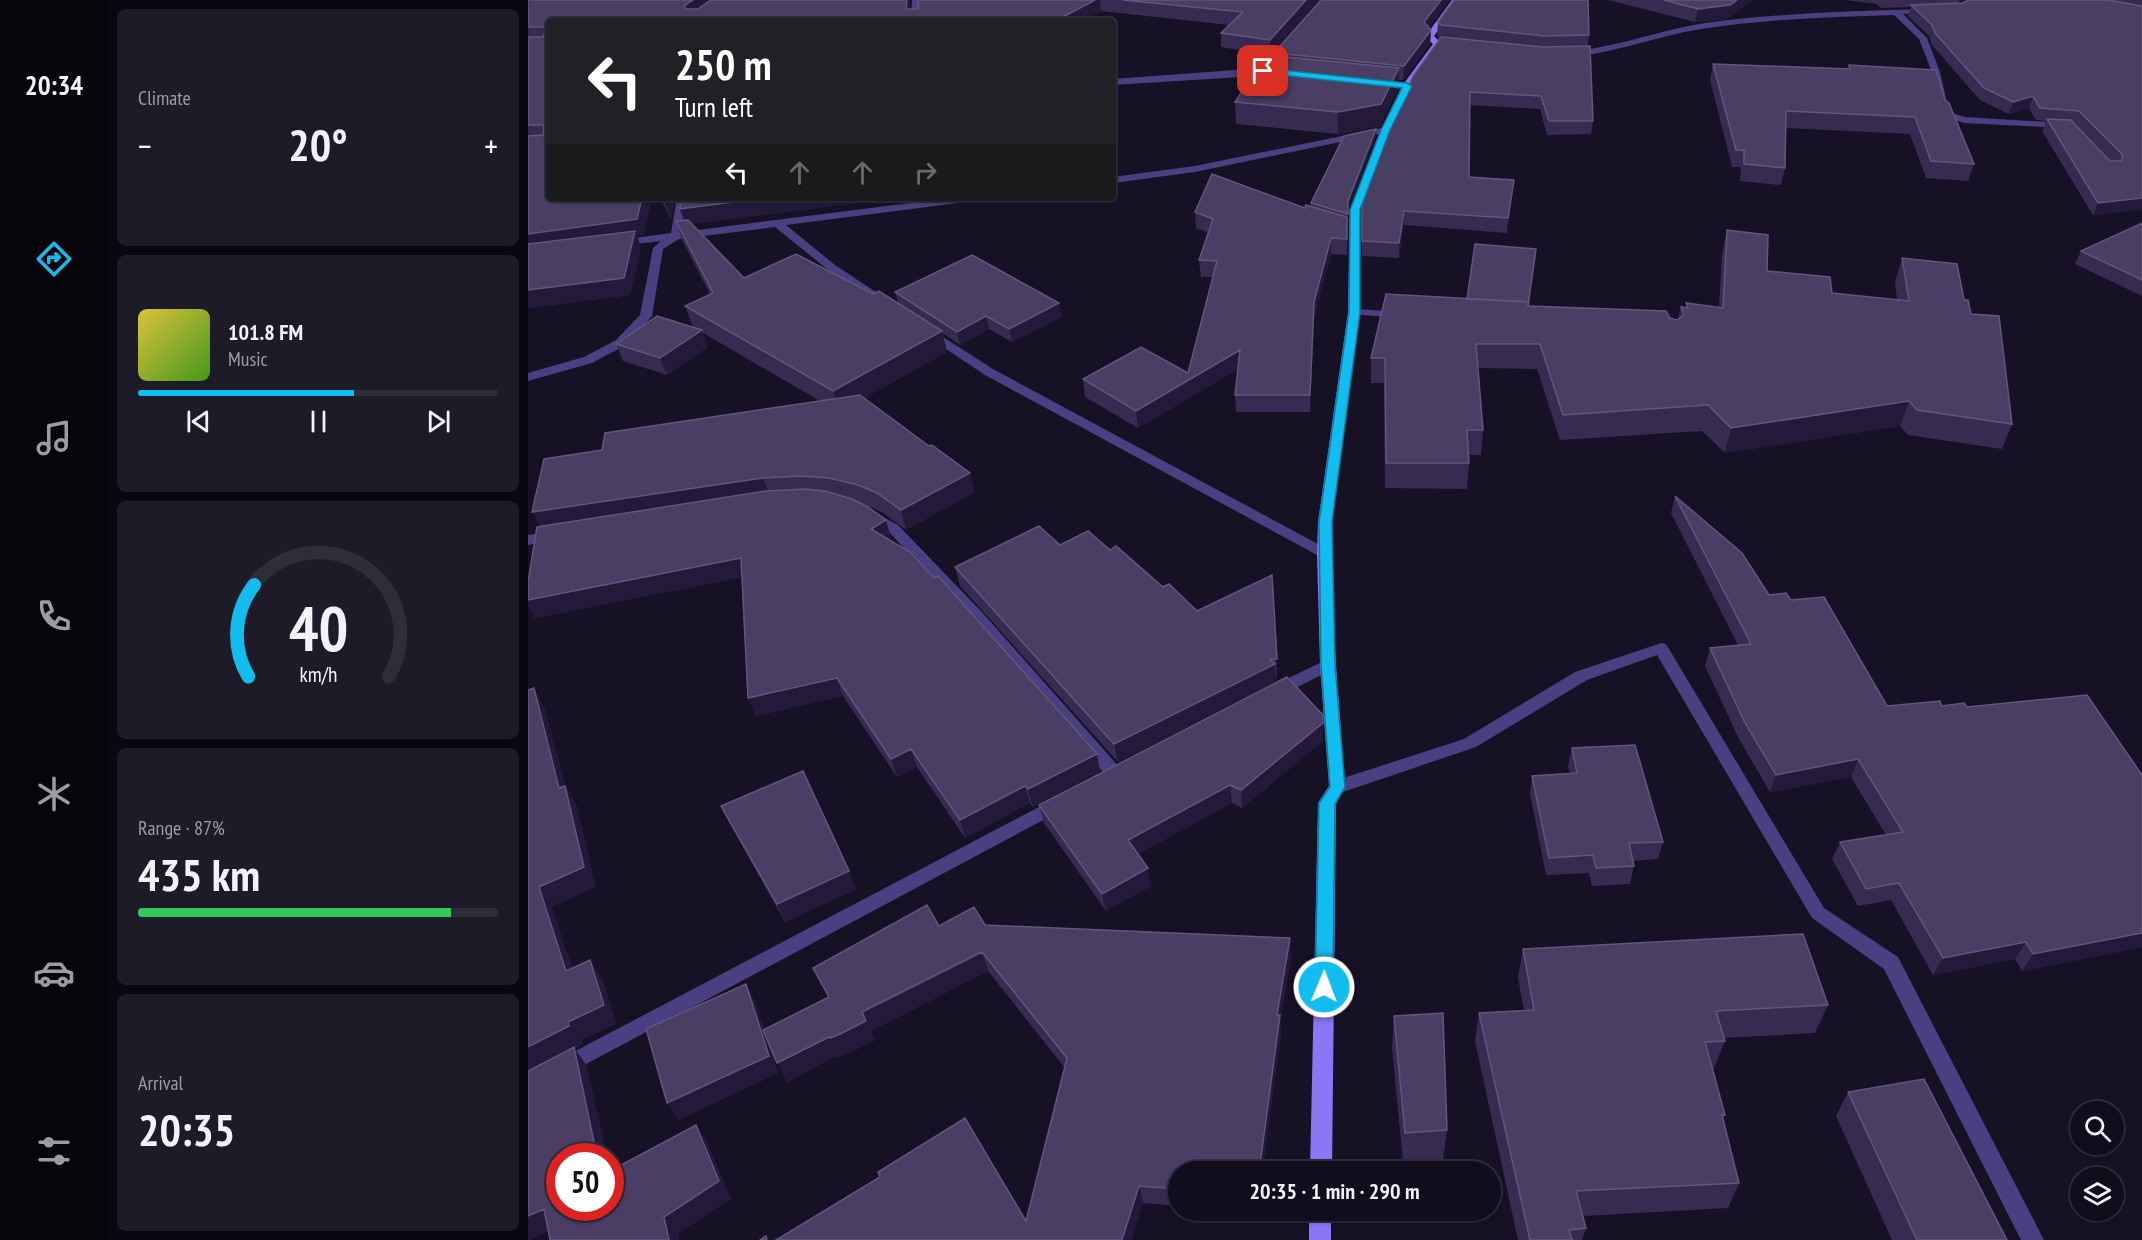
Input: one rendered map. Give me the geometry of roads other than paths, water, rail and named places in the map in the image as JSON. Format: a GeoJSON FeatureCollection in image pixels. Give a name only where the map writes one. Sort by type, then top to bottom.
{"type":"FeatureCollection","features":[{"type":"Feature","properties":{"kind":"main road"},"geometry":{"type":"LineString","coordinates":[[1321,1161],[1327,803],[1337,787],[1328,665],[1324,553],[1325,522],[1354,312],[1349,229],[1402,85],[1444,44],[1429,37],[1456,0]]}},
{"type":"Feature","properties":{"kind":"main road"},"geometry":{"type":"LineString","coordinates":[[1320,1221],[1320,1240]]}},
{"type":"Feature","properties":{"kind":"street"},"geometry":{"type":"LineString","coordinates":[[915,18],[916,0]]}},
{"type":"Feature","properties":{"kind":"street"},"geometry":{"type":"LineString","coordinates":[[1561,55],[1591,54],[1702,26],[1939,11]]}},
{"type":"Feature","properties":{"kind":"street"},"geometry":{"type":"LineString","coordinates":[[1896,12],[1923,38],[1936,72],[1945,114],[1964,120],[2070,127]]}},
{"type":"Feature","properties":{"kind":"street"},"geometry":{"type":"LineString","coordinates":[[1263,71],[1270,62]]}},
{"type":"Feature","properties":{"kind":"street"},"geometry":{"type":"LineString","coordinates":[[1116,82],[1263,71],[1284,73]]}},
{"type":"Feature","properties":{"kind":"street"},"geometry":{"type":"LineString","coordinates":[[1116,180],[1195,170],[1386,130]]}},
{"type":"Feature","properties":{"kind":"street"},"geometry":{"type":"LineString","coordinates":[[1195,170],[1206,175]]}},
{"type":"Feature","properties":{"kind":"street"},"geometry":{"type":"LineString","coordinates":[[528,377],[588,360],[620,344],[646,316],[658,248],[676,236],[682,201]]}},
{"type":"Feature","properties":{"kind":"street"},"geometry":{"type":"LineString","coordinates":[[608,245],[951,201]]}},
{"type":"Feature","properties":{"kind":"street"},"geometry":{"type":"LineString","coordinates":[[778,224],[831,267],[890,306]]}},
{"type":"Feature","properties":{"kind":"street"},"geometry":{"type":"LineString","coordinates":[[1354,312],[1411,315]]}},
{"type":"Feature","properties":{"kind":"street"},"geometry":{"type":"LineString","coordinates":[[920,326],[989,372],[1324,553]]}},
{"type":"Feature","properties":{"kind":"street"},"geometry":{"type":"LineString","coordinates":[[856,508],[893,528],[975,614],[1115,774]]}},
{"type":"Feature","properties":{"kind":"street"},"geometry":{"type":"LineString","coordinates":[[528,540],[574,533]]}},
{"type":"Feature","properties":{"kind":"street"},"geometry":{"type":"LineString","coordinates":[[1337,787],[1470,742],[1581,676],[1661,648],[1818,913],[1891,963],[2034,1240]]}},
{"type":"Feature","properties":{"kind":"street"},"geometry":{"type":"LineString","coordinates":[[1264,698],[1328,665]]}},
{"type":"Feature","properties":{"kind":"street"},"geometry":{"type":"LineString","coordinates":[[528,1086],[1073,796]]}}]}
